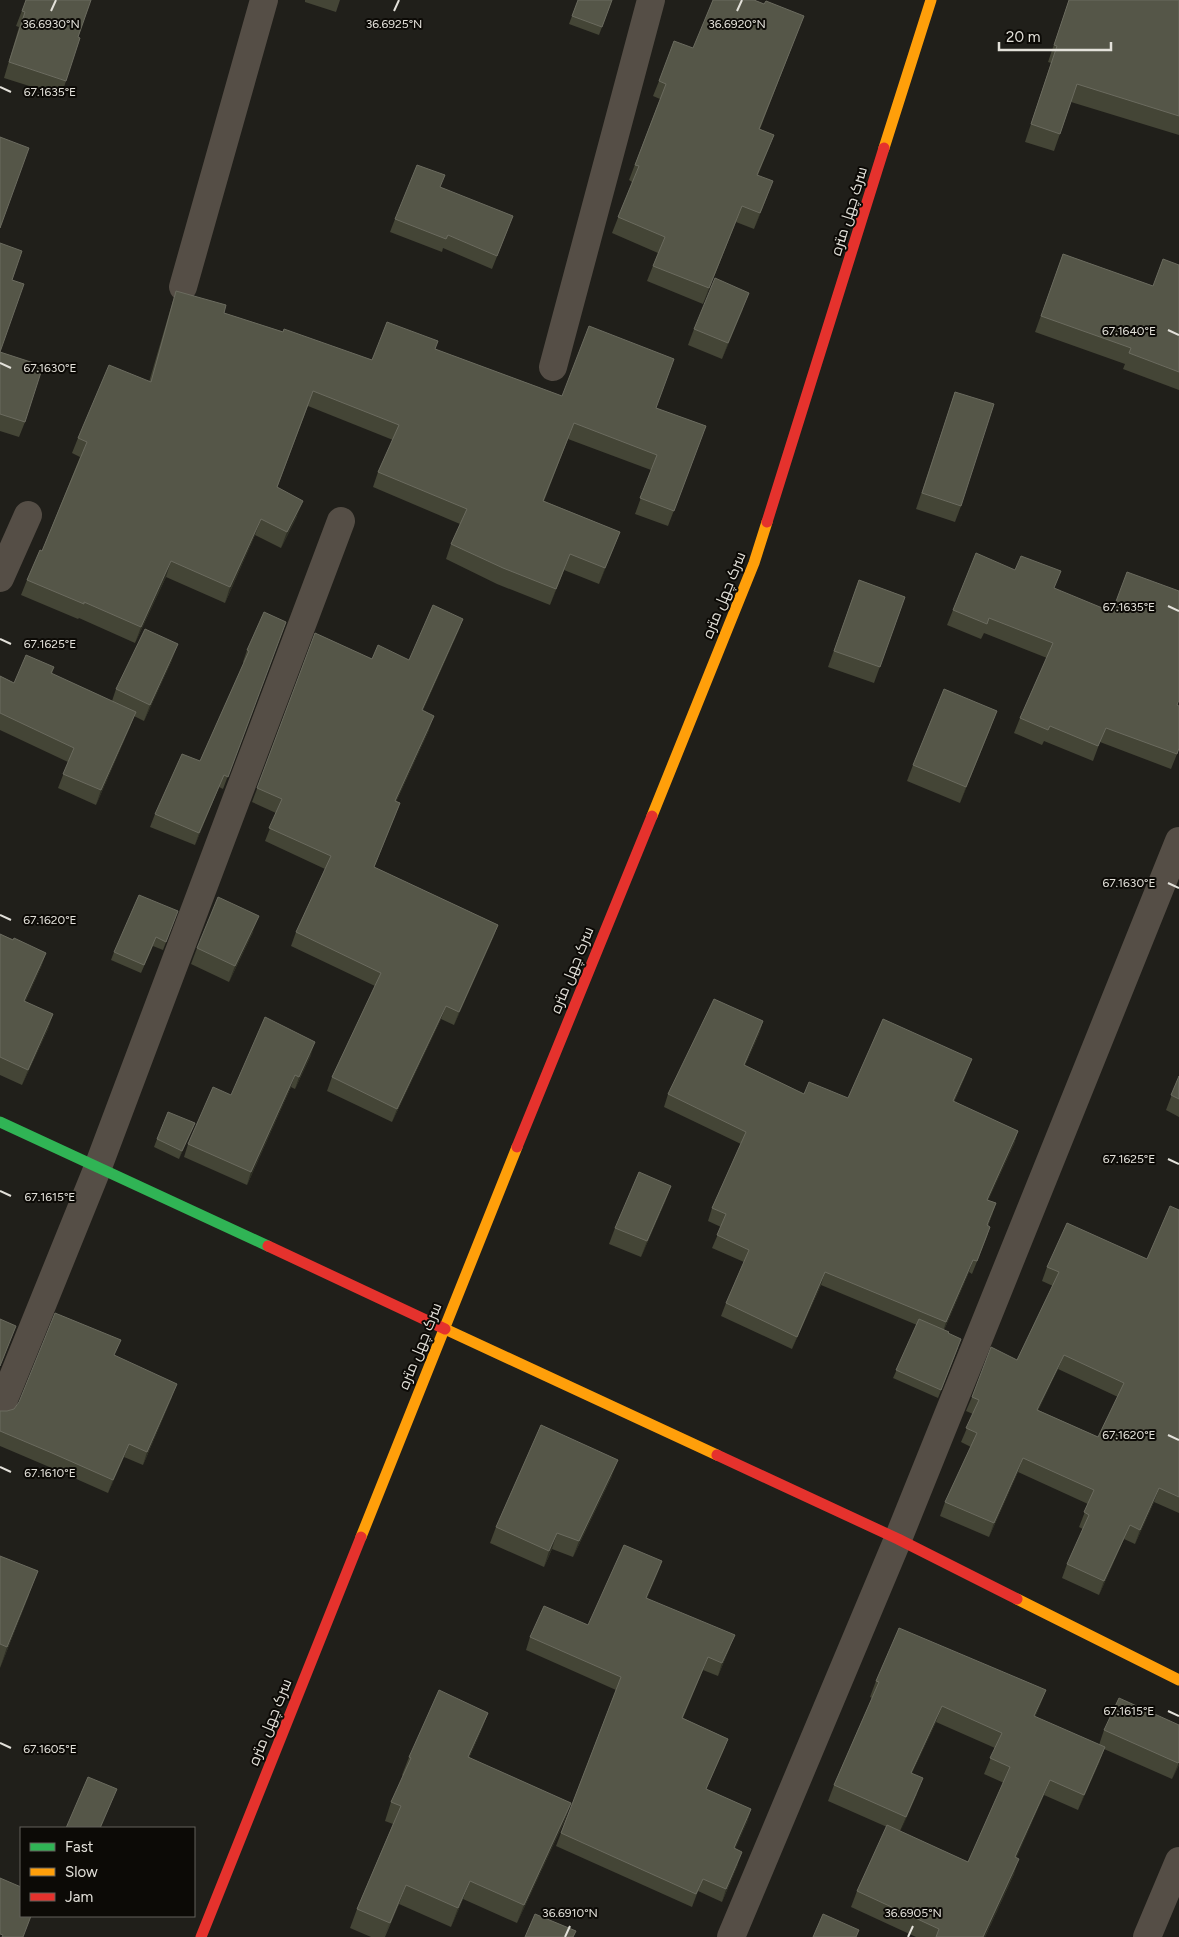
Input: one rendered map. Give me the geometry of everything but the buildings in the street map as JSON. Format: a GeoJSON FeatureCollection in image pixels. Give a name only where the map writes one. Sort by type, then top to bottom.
{"type":"FeatureCollection","features":[{"type":"Feature","properties":{"kind":"street"},"geometry":{"type":"LineString","coordinates":[[183,287],[264,0]]}},
{"type":"Feature","properties":{"kind":"street"},"geometry":{"type":"LineString","coordinates":[[552,367],[651,0]]}},
{"type":"Feature","properties":{"kind":"street","name":"سرک چهل متره"},"geometry":{"type":"LineString","coordinates":[[200,1937],[754,563],[931,0]]}},
{"type":"Feature","properties":{"kind":"street"},"geometry":{"type":"LineString","coordinates":[[0,578],[28,515]]}},
{"type":"Feature","properties":{"kind":"street"},"geometry":{"type":"LineString","coordinates":[[0,1409],[98,1167],[340,521]]}},
{"type":"Feature","properties":{"kind":"street"},"geometry":{"type":"LineString","coordinates":[[731,1937],[898,1539],[1179,841]]}},
{"type":"Feature","properties":{"kind":"street"},"geometry":{"type":"LineString","coordinates":[[0,1122],[898,1539],[1179,1680]]}},
{"type":"Feature","properties":{"kind":"street"},"geometry":{"type":"LineString","coordinates":[[1147,1937],[1179,1861]]}},
{"type":"Feature","properties":{"kind":"traffic: fast"},"geometry":{"type":"LineString","coordinates":[[0,1122],[268,1246]]}},
{"type":"Feature","properties":{"kind":"traffic: slow"},"geometry":{"type":"LineString","coordinates":[[884,148],[931,0]]}},
{"type":"Feature","properties":{"kind":"traffic: slow"},"geometry":{"type":"LineString","coordinates":[[652,816],[754,563],[767,522]]}},
{"type":"Feature","properties":{"kind":"traffic: slow"},"geometry":{"type":"LineString","coordinates":[[361,1537],[517,1147]]}},
{"type":"Feature","properties":{"kind":"traffic: slow"},"geometry":{"type":"LineString","coordinates":[[445,1329],[717,1455]]}},
{"type":"Feature","properties":{"kind":"traffic: slow"},"geometry":{"type":"LineString","coordinates":[[1017,1599],[1179,1680]]}},
{"type":"Feature","properties":{"kind":"traffic: jam"},"geometry":{"type":"LineString","coordinates":[[767,522],[884,148]]}},
{"type":"Feature","properties":{"kind":"traffic: jam"},"geometry":{"type":"LineString","coordinates":[[517,1147],[652,816]]}},
{"type":"Feature","properties":{"kind":"traffic: jam"},"geometry":{"type":"LineString","coordinates":[[268,1246],[445,1329]]}},
{"type":"Feature","properties":{"kind":"traffic: jam"},"geometry":{"type":"LineString","coordinates":[[717,1455],[898,1539],[1017,1599]]}},
{"type":"Feature","properties":{"kind":"traffic: jam"},"geometry":{"type":"LineString","coordinates":[[201,1937],[361,1537]]}}]}
